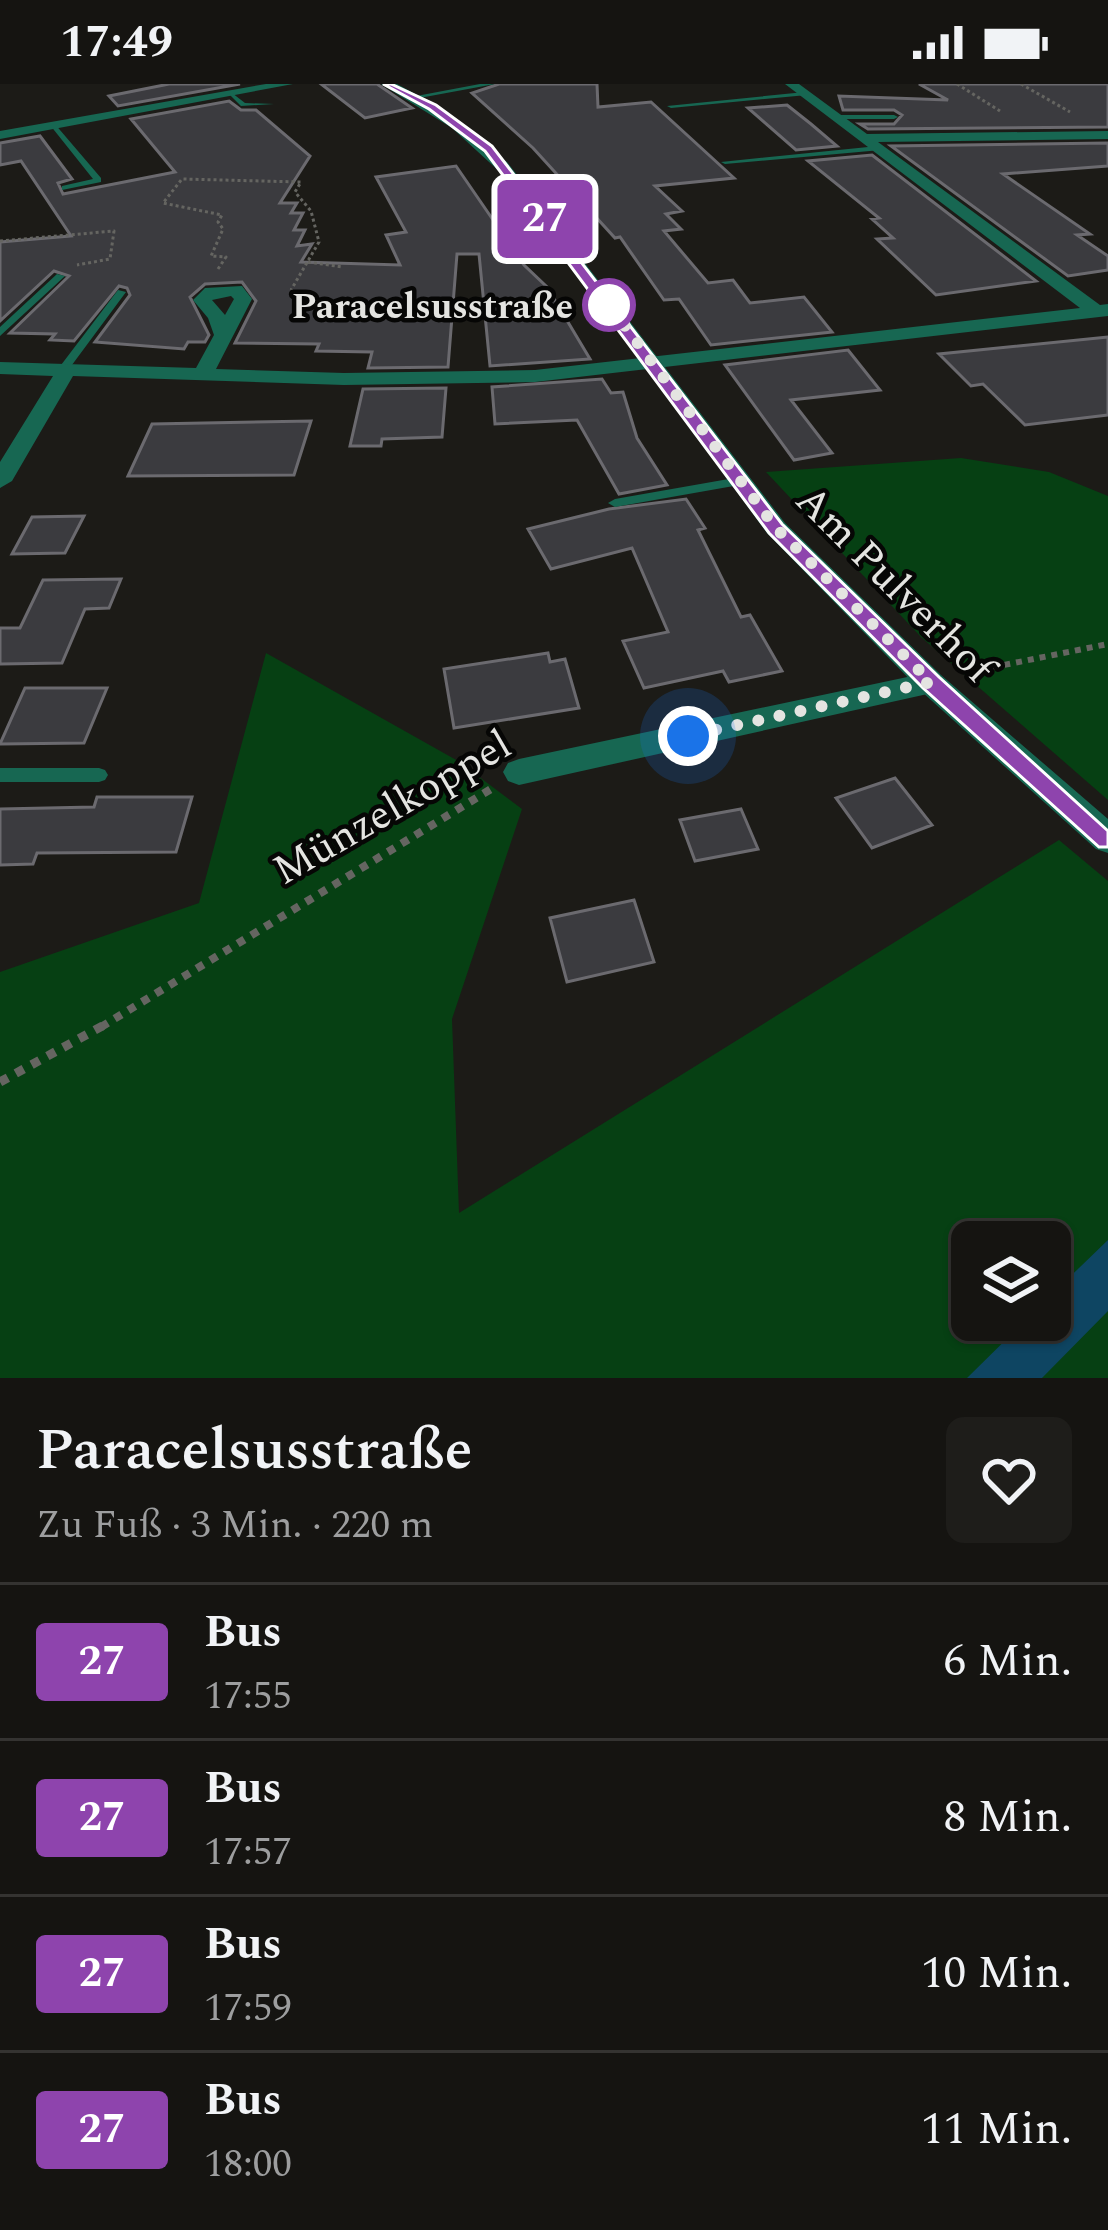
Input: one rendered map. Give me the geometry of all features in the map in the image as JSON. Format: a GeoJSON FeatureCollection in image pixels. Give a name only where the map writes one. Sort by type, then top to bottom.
{"type":"FeatureCollection","features":[{"type":"Feature","properties":{"kind":"street"},"geometry":{"type":"LineString","coordinates":[[0,134],[287,84]]}},
{"type":"Feature","properties":{"kind":"street","name":"Am Pulverhof"},"geometry":{"type":"LineString","coordinates":[[387,84],[469,131],[517,180],[776,528],[931,682],[1108,839]]}},
{"type":"Feature","properties":{"kind":"street"},"geometry":{"type":"LineString","coordinates":[[798,89],[1102,311]]}},
{"type":"Feature","properties":{"kind":"street"},"geometry":{"type":"LineString","coordinates":[[871,143],[1108,135]]}},
{"type":"Feature","properties":{"kind":"street"},"geometry":{"type":"LineString","coordinates":[[0,368],[483,379],[1102,311]]}},
{"type":"Feature","properties":{"kind":"street"},"geometry":{"type":"LineString","coordinates":[[203,374],[224,335]]}},
{"type":"Feature","properties":{"kind":"street"},"geometry":{"type":"LineString","coordinates":[[0,481],[64,371]]}},
{"type":"Feature","properties":{"kind":"street","name":"Münzelkoppel"},"geometry":{"type":"LineString","coordinates":[[519,772],[931,682]]}},
{"type":"Feature","properties":{"kind":"lane"},"geometry":{"type":"LineString","coordinates":[[414,97],[492,84]]}},
{"type":"Feature","properties":{"kind":"lane"},"geometry":{"type":"LineString","coordinates":[[671,106],[798,89]]}},
{"type":"Feature","properties":{"kind":"lane"},"geometry":{"type":"LineString","coordinates":[[230,94],[239,104],[270,104]]}},
{"type":"Feature","properties":{"kind":"lane"},"geometry":{"type":"LineString","coordinates":[[836,117],[894,117]]}},
{"type":"Feature","properties":{"kind":"lane"},"geometry":{"type":"LineString","coordinates":[[54,125],[98,179],[65,188]]}},
{"type":"Feature","properties":{"kind":"lane"},"geometry":{"type":"LineString","coordinates":[[724,161],[871,143]]}},
{"type":"Feature","properties":{"kind":"lane"},"geometry":{"type":"LineString","coordinates":[[0,333],[60,276]]}},
{"type":"Feature","properties":{"kind":"lane"},"geometry":{"type":"LineString","coordinates":[[64,371],[121,292]]}},
{"type":"Feature","properties":{"kind":"lane"},"geometry":{"type":"LineString","coordinates":[[615,503],[740,482]]}},
{"type":"Feature","properties":{"kind":"lane"},"geometry":{"type":"LineString","coordinates":[[0,775],[98,775]]}},
{"type":"Feature","properties":{"kind":"path"},"geometry":{"type":"LineString","coordinates":[[957,84],[1038,136]]}},
{"type":"Feature","properties":{"kind":"path"},"geometry":{"type":"LineString","coordinates":[[222,284],[217,271],[226,257],[212,256],[223,229],[218,222],[222,214],[163,203],[182,179],[301,182],[295,192],[311,211],[319,242],[291,290]]}},
{"type":"Feature","properties":{"kind":"path"},"geometry":{"type":"LineString","coordinates":[[0,241],[114,231],[110,259],[68,266],[60,276]]}},
{"type":"Feature","properties":{"kind":"path"},"geometry":{"type":"LineString","coordinates":[[308,262],[344,267]]}},
{"type":"Feature","properties":{"kind":"path"},"geometry":{"type":"LineString","coordinates":[[931,682],[1108,644]]}},
{"type":"Feature","properties":{"kind":"path","name":"Münzelkoppel"},"geometry":{"type":"LineString","coordinates":[[0,1082],[56,1054],[519,772]]}},
{"type":"Feature","properties":{"kind":"green space"},"geometry":{"type":"Polygon","coordinates":[[[961,458],[1049,472],[1108,496],[1108,800],[921,637],[766,472],[961,458]]]}},
{"type":"Feature","properties":{"kind":"green space"},"geometry":{"type":"Polygon","coordinates":[[[266,653],[458,761],[522,809],[452,1019],[459,1213],[1059,840],[1108,881],[1108,1378],[0,1378],[0,972],[199,903],[266,653]]]}},
{"type":"Feature","properties":{"kind":"water"},"geometry":{"type":"Polygon","coordinates":[[[1108,1240],[1108,1311],[1042,1378],[967,1378],[1005,1341],[1071,1341],[1071,1276],[1108,1240]]]}},
{"type":"Feature","properties":{"kind":"building"},"geometry":{"type":"Polygon","coordinates":[[[169,84],[240,84],[118,106],[109,96],[169,84]]]}},
{"type":"Feature","properties":{"kind":"building"},"geometry":{"type":"Polygon","coordinates":[[[321,84],[377,84],[412,108],[365,118],[321,84]]]}},
{"type":"Feature","properties":{"kind":"building"},"geometry":{"type":"Polygon","coordinates":[[[499,84],[597,84],[598,107],[651,102],[734,178],[655,186],[682,211],[666,214],[681,229],[664,231],[708,283],[733,280],[750,303],[804,297],[832,332],[711,345],[679,299],[664,300],[620,237],[615,238],[533,148],[472,93],[499,84]]]}},
{"type":"Feature","properties":{"kind":"building"},"geometry":{"type":"Polygon","coordinates":[[[919,84],[1108,84],[1108,127],[868,129],[860,124],[894,124],[902,115],[894,110],[843,110],[839,96],[948,100],[919,84]]]}},
{"type":"Feature","properties":{"kind":"building"},"geometry":{"type":"Polygon","coordinates":[[[229,101],[241,110],[256,110],[310,156],[280,203],[297,203],[291,213],[303,213],[294,230],[305,230],[297,246],[312,244],[301,262],[400,265],[386,235],[406,232],[376,177],[456,166],[524,265],[547,287],[590,359],[490,366],[479,254],[457,254],[448,367],[368,368],[372,352],[316,351],[319,344],[235,343],[256,301],[242,282],[205,284],[190,297],[209,335],[205,342],[188,342],[184,349],[95,342],[130,295],[119,286],[74,341],[50,340],[55,334],[10,333],[69,276],[54,271],[0,321],[0,242],[71,236],[21,161],[0,165],[0,143],[40,136],[72,179],[58,183],[63,194],[175,172],[131,119],[229,101]]]}},
{"type":"Feature","properties":{"kind":"building"},"geometry":{"type":"Polygon","coordinates":[[[787,105],[837,146],[796,150],[748,108],[787,105]]]}},
{"type":"Feature","properties":{"kind":"building"},"geometry":{"type":"Polygon","coordinates":[[[1108,143],[1108,166],[1003,174],[1090,234],[1077,235],[1108,256],[1108,270],[1068,276],[891,146],[1108,143]]]}},
{"type":"Feature","properties":{"kind":"building"},"geometry":{"type":"Polygon","coordinates":[[[872,155],[1036,281],[936,295],[877,239],[893,238],[872,219],[879,218],[808,161],[872,155]]]}},
{"type":"Feature","properties":{"kind":"building"},"geometry":{"type":"Polygon","coordinates":[[[1108,337],[1108,415],[1025,425],[983,384],[971,386],[939,354],[1108,337]]]}},
{"type":"Feature","properties":{"kind":"building"},"geometry":{"type":"Polygon","coordinates":[[[848,350],[880,390],[791,400],[832,453],[794,460],[725,365],[848,350]]]}},
{"type":"Feature","properties":{"kind":"building"},"geometry":{"type":"Polygon","coordinates":[[[602,379],[611,393],[623,392],[637,438],[667,485],[619,494],[577,420],[495,424],[492,387],[602,379]]]}},
{"type":"Feature","properties":{"kind":"building"},"geometry":{"type":"Polygon","coordinates":[[[446,388],[442,437],[382,439],[381,446],[350,446],[363,389],[446,388]]]}},
{"type":"Feature","properties":{"kind":"building"},"geometry":{"type":"Polygon","coordinates":[[[311,421],[294,475],[128,476],[152,424],[311,421]]]}},
{"type":"Feature","properties":{"kind":"building"},"geometry":{"type":"Polygon","coordinates":[[[686,499],[705,528],[698,530],[741,617],[750,615],[782,671],[729,682],[723,671],[644,688],[623,641],[668,632],[632,548],[551,569],[528,529],[609,509],[686,499]]]}},
{"type":"Feature","properties":{"kind":"building"},"geometry":{"type":"Polygon","coordinates":[[[84,516],[65,553],[12,554],[32,517],[84,516]]]}},
{"type":"Feature","properties":{"kind":"building"},"geometry":{"type":"Polygon","coordinates":[[[121,579],[109,608],[85,609],[62,663],[0,664],[0,628],[20,628],[43,580],[121,579]]]}},
{"type":"Feature","properties":{"kind":"building"},"geometry":{"type":"Polygon","coordinates":[[[548,653],[550,662],[565,659],[579,708],[454,728],[444,669],[548,653]]]}},
{"type":"Feature","properties":{"kind":"building"},"geometry":{"type":"Polygon","coordinates":[[[25,688],[107,688],[84,743],[0,744],[25,688]]]}},
{"type":"Feature","properties":{"kind":"building"},"geometry":{"type":"Polygon","coordinates":[[[895,778],[932,825],[872,848],[836,798],[895,778]]]}},
{"type":"Feature","properties":{"kind":"building"},"geometry":{"type":"Polygon","coordinates":[[[97,797],[192,797],[176,852],[37,853],[33,864],[0,865],[0,809],[94,807],[97,797]]]}},
{"type":"Feature","properties":{"kind":"building"},"geometry":{"type":"Polygon","coordinates":[[[741,809],[758,849],[695,861],[680,820],[741,809]]]}},
{"type":"Feature","properties":{"kind":"building"},"geometry":{"type":"Polygon","coordinates":[[[634,900],[654,962],[567,982],[550,918],[634,900]]]}},
{"type":"Feature","properties":{"kind":"bus line","name":"27"},"geometry":{"type":"LineString","coordinates":[[387,84],[433,107],[488,148],[517,180],[776,528],[931,682],[1108,839]]}},
{"type":"Feature","properties":{"kind":"place","name":"Paracelsusstraße"},"geometry":{"type":"Point","coordinates":[609,305]}},
{"type":"Feature","properties":{"kind":"route"},"geometry":{"type":"LineString","coordinates":[[609,305],[604,298],[776,528],[931,682],[688,736]]}}]}
